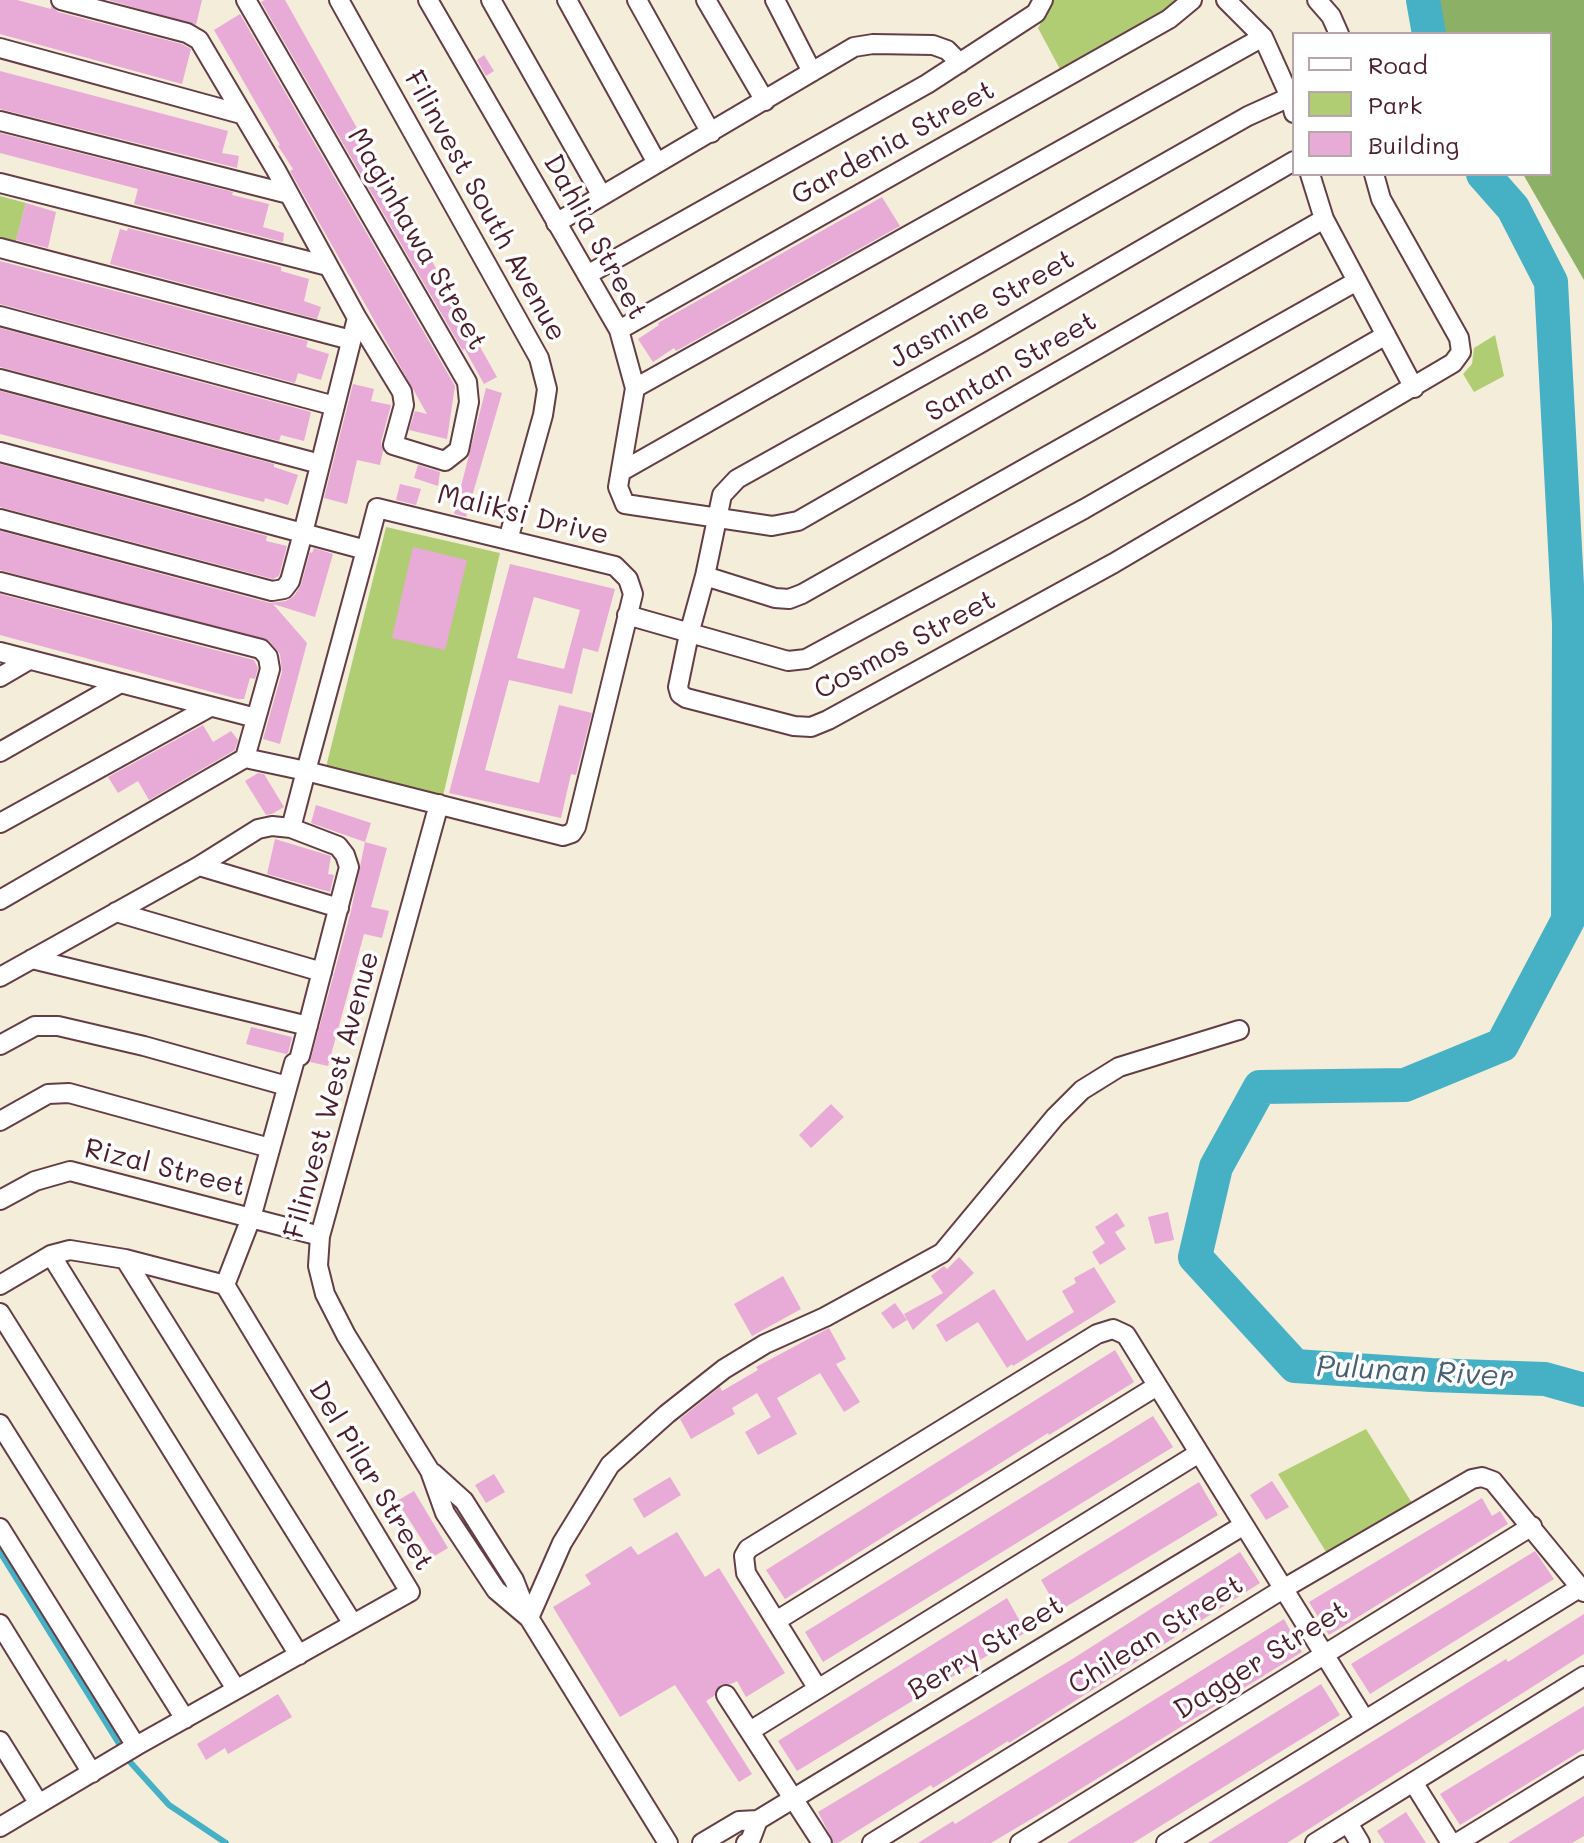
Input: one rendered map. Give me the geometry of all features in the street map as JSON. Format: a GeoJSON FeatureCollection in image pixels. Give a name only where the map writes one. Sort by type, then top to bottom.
{"type":"FeatureCollection","features":[{"type":"Feature","properties":{"kind":"street"},"geometry":{"type":"LineString","coordinates":[[0,519],[272,591],[284,589],[290,581],[303,533],[357,318],[199,40],[187,33],[61,0]]}},
{"type":"Feature","properties":{"kind":"street","name":"Maginhawa Street"},"geometry":{"type":"LineString","coordinates":[[246,0],[467,382],[469,402],[459,450],[453,457],[445,461],[393,445],[404,405],[402,392],[357,318]]}},
{"type":"Feature","properties":{"kind":"street","name":"Filinvest South Avenue"},"geometry":{"type":"LineString","coordinates":[[339,0],[539,358],[547,389],[543,415],[508,540]]}},
{"type":"Feature","properties":{"kind":"street","name":"Dahlia Street"},"geometry":{"type":"LineString","coordinates":[[428,0],[619,330],[635,388],[618,487],[625,504],[715,519]]}},
{"type":"Feature","properties":{"kind":"street"},"geometry":{"type":"LineString","coordinates":[[491,0],[602,196]]}},
{"type":"Feature","properties":{"kind":"street"},"geometry":{"type":"LineString","coordinates":[[567,0],[657,163]]}},
{"type":"Feature","properties":{"kind":"street"},"geometry":{"type":"LineString","coordinates":[[637,0],[711,133]]}},
{"type":"Feature","properties":{"kind":"street"},"geometry":{"type":"LineString","coordinates":[[706,0],[765,101]]}},
{"type":"Feature","properties":{"kind":"street"},"geometry":{"type":"LineString","coordinates":[[775,0],[812,72]]}},
{"type":"Feature","properties":{"kind":"street","name":"Gardenia Street"},"geometry":{"type":"LineString","coordinates":[[619,330],[1169,19],[1192,0]]}},
{"type":"Feature","properties":{"kind":"street"},"geometry":{"type":"LineString","coordinates":[[622,471],[1248,116],[1292,105],[1263,37],[1226,0]]}},
{"type":"Feature","properties":{"kind":"street"},"geometry":{"type":"LineString","coordinates":[[1317,0],[1331,16],[1338,32]]}},
{"type":"Feature","properties":{"kind":"street"},"geometry":{"type":"LineString","coordinates":[[587,275],[960,63],[1040,7]]}},
{"type":"Feature","properties":{"kind":"street"},"geometry":{"type":"LineString","coordinates":[[635,388],[1263,37]]}},
{"type":"Feature","properties":{"kind":"street"},"geometry":{"type":"LineString","coordinates":[[556,223],[854,47],[873,44],[933,45],[947,50],[960,63]]}},
{"type":"Feature","properties":{"kind":"street"},"geometry":{"type":"LineString","coordinates":[[0,48],[241,114]]}},
{"type":"Feature","properties":{"kind":"street"},"geometry":{"type":"LineString","coordinates":[[0,121],[289,194]]}},
{"type":"Feature","properties":{"kind":"street","name":"Jasmine Street"},"geometry":{"type":"LineString","coordinates":[[715,519],[722,495],[737,479],[979,344],[1292,162]]}},
{"type":"Feature","properties":{"kind":"street"},"geometry":{"type":"LineString","coordinates":[[1311,176],[1324,219],[1414,388],[1453,363],[1461,352],[1459,338],[1381,199],[1375,176]]}},
{"type":"Feature","properties":{"kind":"street"},"geometry":{"type":"LineString","coordinates":[[0,183],[328,266]]}},
{"type":"Feature","properties":{"kind":"street","name":"Santan Street"},"geometry":{"type":"LineString","coordinates":[[715,519],[772,526],[798,521],[1324,219]]}},
{"type":"Feature","properties":{"kind":"street"},"geometry":{"type":"LineString","coordinates":[[0,248],[351,340]]}},
{"type":"Feature","properties":{"kind":"street"},"geometry":{"type":"LineString","coordinates":[[705,576],[775,598],[789,599],[1357,281]]}},
{"type":"Feature","properties":{"kind":"street"},"geometry":{"type":"LineString","coordinates":[[0,316],[335,406]]}},
{"type":"Feature","properties":{"kind":"street"},"geometry":{"type":"LineString","coordinates":[[627,615],[788,661],[806,659],[1084,509],[1386,335]]}},
{"type":"Feature","properties":{"kind":"street"},"geometry":{"type":"LineString","coordinates":[[0,379],[320,464]]}},
{"type":"Feature","properties":{"kind":"street","name":"Cosmos Street"},"geometry":{"type":"LineString","coordinates":[[689,634],[678,687],[680,694],[794,726],[811,727],[1114,563],[1414,388]]}},
{"type":"Feature","properties":{"kind":"street"},"geometry":{"type":"LineString","coordinates":[[0,452],[366,550]]}},
{"type":"Feature","properties":{"kind":"street","name":"Maliksi Drive"},"geometry":{"type":"LineString","coordinates":[[377,508],[508,540],[615,566],[628,579],[633,594],[572,833],[563,836],[306,771],[377,508]]}},
{"type":"Feature","properties":{"kind":"street"},"geometry":{"type":"LineString","coordinates":[[689,634],[705,576],[715,519]]}},
{"type":"Feature","properties":{"kind":"street"},"geometry":{"type":"LineString","coordinates":[[0,582],[261,649],[268,657],[270,669],[245,758]]}},
{"type":"Feature","properties":{"kind":"street"},"geometry":{"type":"LineString","coordinates":[[0,652],[256,718]]}},
{"type":"Feature","properties":{"kind":"street"},"geometry":{"type":"LineString","coordinates":[[0,677],[29,660]]}},
{"type":"Feature","properties":{"kind":"street"},"geometry":{"type":"LineString","coordinates":[[0,752],[119,684]]}},
{"type":"Feature","properties":{"kind":"street"},"geometry":{"type":"LineString","coordinates":[[0,823],[208,708]]}},
{"type":"Feature","properties":{"kind":"street"},"geometry":{"type":"LineString","coordinates":[[0,900],[245,758],[306,771],[291,828]]}},
{"type":"Feature","properties":{"kind":"street","name":"Filinvest West Avenue"},"geometry":{"type":"LineString","coordinates":[[439,804],[320,1236],[318,1266],[325,1294],[346,1335],[430,1471],[464,1501],[514,1580],[529,1618],[668,1843]]}},
{"type":"Feature","properties":{"kind":"street"},"geometry":{"type":"LineString","coordinates":[[0,977],[199,866],[258,829],[272,826],[291,828],[338,846],[345,855],[349,867],[308,1026],[287,1086],[251,1218],[225,1285],[79,1250],[51,1255],[0,1285]]}},
{"type":"Feature","properties":{"kind":"street"},"geometry":{"type":"LineString","coordinates":[[199,866],[339,908]]}},
{"type":"Feature","properties":{"kind":"street"},"geometry":{"type":"LineString","coordinates":[[116,912],[322,972]]}},
{"type":"Feature","properties":{"kind":"street"},"geometry":{"type":"LineString","coordinates":[[32,959],[308,1026]]}},
{"type":"Feature","properties":{"kind":"street"},"geometry":{"type":"LineString","coordinates":[[0,1045],[35,1026],[58,1026],[144,1046],[287,1086]]}},
{"type":"Feature","properties":{"kind":"street"},"geometry":{"type":"LineString","coordinates":[[529,1618],[562,1543],[610,1465],[667,1414],[724,1369],[755,1350],[825,1317],[942,1253],[1055,1117],[1082,1090],[1119,1067],[1239,1030]]}},
{"type":"Feature","properties":{"kind":"street"},"geometry":{"type":"LineString","coordinates":[[0,1121],[48,1094],[69,1093],[270,1148]]}},
{"type":"Feature","properties":{"kind":"street","name":"Rizal Street"},"geometry":{"type":"LineString","coordinates":[[0,1200],[35,1181],[70,1171],[320,1236]]}},
{"type":"Feature","properties":{"kind":"street"},"geometry":{"type":"LineString","coordinates":[[51,1255],[299,1655]]}},
{"type":"Feature","properties":{"kind":"street"},"geometry":{"type":"LineString","coordinates":[[125,1259],[353,1624]]}},
{"type":"Feature","properties":{"kind":"street","name":"Del Pilar Street"},"geometry":{"type":"LineString","coordinates":[[0,1827],[410,1592],[225,1285]]}},
{"type":"Feature","properties":{"kind":"street"},"geometry":{"type":"LineString","coordinates":[[0,1313],[236,1689]]}},
{"type":"Feature","properties":{"kind":"street"},"geometry":{"type":"LineString","coordinates":[[818,1689],[746,1573],[744,1556],[748,1549],[1097,1334],[1113,1329],[1126,1335],[1365,1720]]}},
{"type":"Feature","properties":{"kind":"street"},"geometry":{"type":"LineString","coordinates":[[776,1621],[1157,1386]]}},
{"type":"Feature","properties":{"kind":"street"},"geometry":{"type":"LineString","coordinates":[[0,1424],[185,1719]]}},
{"type":"Feature","properties":{"kind":"street"},"geometry":{"type":"LineString","coordinates":[[750,1731],[1199,1453]]}},
{"type":"Feature","properties":{"kind":"street","name":"Chilean Street"},"geometry":{"type":"LineString","coordinates":[[872,1843],[1283,1589],[1472,1479],[1482,1477],[1493,1481],[1532,1526]]}},
{"type":"Feature","properties":{"kind":"street","name":"Berry Street"},"geometry":{"type":"LineString","coordinates":[[702,1843],[739,1821],[758,1820],[1244,1525]]}},
{"type":"Feature","properties":{"kind":"street"},"geometry":{"type":"LineString","coordinates":[[1172,1841],[1365,1720],[1582,1590],[1532,1526]]}},
{"type":"Feature","properties":{"kind":"street","name":"Dagger Street"},"geometry":{"type":"LineString","coordinates":[[1020,1843],[1532,1526]]}},
{"type":"Feature","properties":{"kind":"street"},"geometry":{"type":"LineString","coordinates":[[0,1528],[129,1751]]}},
{"type":"Feature","properties":{"kind":"street"},"geometry":{"type":"LineString","coordinates":[[0,1624],[92,1773]]}},
{"type":"Feature","properties":{"kind":"street"},"geometry":{"type":"LineString","coordinates":[[1315,1843],[1584,1676]]}},
{"type":"Feature","properties":{"kind":"street"},"geometry":{"type":"LineString","coordinates":[[726,1695],[822,1843]]}},
{"type":"Feature","properties":{"kind":"street"},"geometry":{"type":"LineString","coordinates":[[0,1741],[39,1804]]}},
{"type":"Feature","properties":{"kind":"street"},"geometry":{"type":"LineString","coordinates":[[1413,1782],[1454,1843],[1584,1765]]}},
{"type":"Feature","properties":{"kind":"street"},"geometry":{"type":"LineString","coordinates":[[746,1843],[750,1841],[758,1820]]}},
{"type":"Feature","properties":{"kind":"street"},"geometry":{"type":"LineString","coordinates":[[1348,1823],[1360,1843]]}},
{"type":"Feature","properties":{"kind":"green space"},"geometry":{"type":"Polygon","coordinates":[[[1054,0],[1181,0],[1181,3],[1061,71],[1038,28],[1054,0]]]}},
{"type":"Feature","properties":{"kind":"green space"},"geometry":{"type":"Polygon","coordinates":[[[1424,0],[1584,0],[1584,280],[1524,176],[1552,176],[1552,32],[1442,32],[1424,0]]]}},
{"type":"Feature","properties":{"kind":"green space"},"geometry":{"type":"Polygon","coordinates":[[[0,196],[26,203],[14,248],[0,244],[0,196]]]}},
{"type":"Feature","properties":{"kind":"green space"},"geometry":{"type":"Polygon","coordinates":[[[1495,335],[1504,376],[1474,392],[1463,374],[1472,364],[1474,348],[1495,335]]]}},
{"type":"Feature","properties":{"kind":"green space"},"geometry":{"type":"Polygon","coordinates":[[[386,527],[500,553],[443,796],[326,767],[386,527]]]}},
{"type":"Feature","properties":{"kind":"green space"},"geometry":{"type":"Polygon","coordinates":[[[1366,1429],[1412,1503],[1328,1555],[1278,1474],[1366,1429]]]}},
{"type":"Feature","properties":{"kind":"building"},"geometry":{"type":"Polygon","coordinates":[[[0,0],[17,0],[51,9],[51,6],[58,12],[182,44],[191,49],[182,84],[0,34],[0,0]]]}},
{"type":"Feature","properties":{"kind":"building"},"geometry":{"type":"Polygon","coordinates":[[[108,0],[202,0],[196,25],[108,0]]]}},
{"type":"Feature","properties":{"kind":"building"},"geometry":{"type":"Polygon","coordinates":[[[285,0],[497,377],[484,384],[464,348],[463,351],[261,2],[285,0]]]}},
{"type":"Feature","properties":{"kind":"building"},"geometry":{"type":"Polygon","coordinates":[[[240,14],[455,386],[447,439],[409,430],[415,411],[427,414],[214,30],[240,14]]]}},
{"type":"Feature","properties":{"kind":"building"},"geometry":{"type":"Polygon","coordinates":[[[484,55],[494,71],[486,76],[477,60],[484,55]]]}},
{"type":"Feature","properties":{"kind":"building"},"geometry":{"type":"Polygon","coordinates":[[[0,71],[228,131],[222,153],[239,156],[237,168],[0,109],[0,71]]]}},
{"type":"Feature","properties":{"kind":"building"},"geometry":{"type":"Polygon","coordinates":[[[0,133],[233,192],[232,195],[269,204],[263,227],[284,233],[283,242],[134,204],[138,189],[0,153],[0,133]]]}},
{"type":"Feature","properties":{"kind":"building"},"geometry":{"type":"Polygon","coordinates":[[[882,197],[900,226],[653,362],[638,339],[658,323],[882,197]]]}},
{"type":"Feature","properties":{"kind":"building"},"geometry":{"type":"Polygon","coordinates":[[[26,203],[56,212],[48,248],[16,240],[26,203]]]}},
{"type":"Feature","properties":{"kind":"building"},"geometry":{"type":"Polygon","coordinates":[[[128,228],[281,267],[281,271],[309,279],[304,301],[321,307],[317,319],[110,264],[120,229],[127,231],[128,228]]]}},
{"type":"Feature","properties":{"kind":"building"},"geometry":{"type":"Polygon","coordinates":[[[0,261],[308,341],[306,347],[329,354],[321,380],[298,373],[295,383],[0,304],[0,261]]]}},
{"type":"Feature","properties":{"kind":"building"},"geometry":{"type":"Polygon","coordinates":[[[0,328],[311,412],[304,441],[281,435],[279,441],[0,367],[0,328]]]}},
{"type":"Feature","properties":{"kind":"building"},"geometry":{"type":"Polygon","coordinates":[[[353,384],[374,389],[371,401],[391,405],[381,442],[380,465],[357,460],[347,504],[324,498],[353,384]]]}},
{"type":"Feature","properties":{"kind":"building"},"geometry":{"type":"Polygon","coordinates":[[[486,388],[502,393],[466,517],[454,514],[486,388]]]}},
{"type":"Feature","properties":{"kind":"building"},"geometry":{"type":"Polygon","coordinates":[[[0,391],[274,464],[274,467],[298,475],[288,505],[265,498],[264,502],[0,434],[0,391]]]}},
{"type":"Feature","properties":{"kind":"building"},"geometry":{"type":"Polygon","coordinates":[[[0,464],[267,536],[266,541],[287,546],[279,576],[273,579],[0,507],[0,464]]]}},
{"type":"Feature","properties":{"kind":"building"},"geometry":{"type":"Polygon","coordinates":[[[418,465],[440,472],[438,486],[414,478],[418,465]]]}},
{"type":"Feature","properties":{"kind":"building"},"geometry":{"type":"Polygon","coordinates":[[[400,484],[421,489],[416,505],[396,500],[400,484]]]}},
{"type":"Feature","properties":{"kind":"building"},"geometry":{"type":"Polygon","coordinates":[[[0,531],[270,603],[286,601],[294,596],[314,548],[333,554],[315,617],[273,604],[307,643],[280,744],[263,739],[282,672],[280,654],[269,641],[0,570],[0,531]]]}},
{"type":"Feature","properties":{"kind":"building"},"geometry":{"type":"Polygon","coordinates":[[[413,547],[467,560],[445,650],[392,638],[413,547]]]}},
{"type":"Feature","properties":{"kind":"building"},"geometry":{"type":"Polygon","coordinates":[[[510,564],[615,589],[598,652],[583,648],[572,694],[509,680],[485,770],[539,783],[559,705],[592,713],[576,775],[571,774],[561,818],[449,793],[510,564]],[[534,597],[517,658],[564,669],[580,610],[534,597]]]}},
{"type":"Feature","properties":{"kind":"building"},"geometry":{"type":"Polygon","coordinates":[[[0,594],[254,660],[258,668],[255,679],[250,678],[244,699],[238,699],[0,635],[0,594]]]}},
{"type":"Feature","properties":{"kind":"building"},"geometry":{"type":"Polygon","coordinates":[[[203,725],[213,742],[231,731],[238,740],[235,750],[149,800],[138,781],[118,793],[108,777],[203,725]]]}},
{"type":"Feature","properties":{"kind":"building"},"geometry":{"type":"Polygon","coordinates":[[[258,773],[264,774],[284,807],[272,814],[266,815],[245,781],[258,773]]]}},
{"type":"Feature","properties":{"kind":"building"},"geometry":{"type":"Polygon","coordinates":[[[316,805],[371,823],[365,842],[311,823],[316,805]]]}},
{"type":"Feature","properties":{"kind":"building"},"geometry":{"type":"Polygon","coordinates":[[[275,839],[331,856],[328,874],[334,875],[330,892],[267,874],[275,839]]]}},
{"type":"Feature","properties":{"kind":"building"},"geometry":{"type":"Polygon","coordinates":[[[365,842],[387,848],[371,907],[389,911],[382,938],[364,934],[328,1066],[310,1062],[351,911],[365,842]]]}},
{"type":"Feature","properties":{"kind":"building"},"geometry":{"type":"Polygon","coordinates":[[[251,1027],[292,1037],[288,1053],[246,1044],[251,1027]]]}},
{"type":"Feature","properties":{"kind":"building"},"geometry":{"type":"Polygon","coordinates":[[[831,1104],[844,1117],[811,1148],[799,1135],[831,1104]]]}},
{"type":"Feature","properties":{"kind":"building"},"geometry":{"type":"Polygon","coordinates":[[[1168,1212],[1174,1240],[1155,1244],[1148,1217],[1168,1212]]]}},
{"type":"Feature","properties":{"kind":"building"},"geometry":{"type":"Polygon","coordinates":[[[1117,1213],[1125,1226],[1115,1232],[1126,1249],[1100,1265],[1092,1252],[1105,1243],[1095,1227],[1117,1213]]]}},
{"type":"Feature","properties":{"kind":"building"},"geometry":{"type":"Polygon","coordinates":[[[959,1257],[974,1273],[913,1330],[904,1314],[943,1293],[931,1276],[944,1266],[947,1269],[959,1257]]]}},
{"type":"Feature","properties":{"kind":"building"},"geometry":{"type":"Polygon","coordinates":[[[1094,1267],[1116,1302],[1013,1366],[1007,1368],[978,1322],[946,1342],[936,1325],[994,1289],[1027,1341],[1074,1312],[1062,1291],[1076,1283],[1074,1278],[1094,1267]]]}},
{"type":"Feature","properties":{"kind":"building"},"geometry":{"type":"Polygon","coordinates":[[[783,1276],[801,1309],[752,1336],[734,1304],[783,1276]]]}},
{"type":"Feature","properties":{"kind":"building"},"geometry":{"type":"Polygon","coordinates":[[[895,1303],[907,1320],[893,1329],[881,1313],[895,1303]]]}},
{"type":"Feature","properties":{"kind":"building"},"geometry":{"type":"Polygon","coordinates":[[[829,1328],[846,1359],[836,1364],[860,1402],[844,1412],[820,1373],[777,1398],[797,1434],[758,1455],[745,1432],[771,1417],[757,1393],[732,1408],[735,1414],[691,1439],[680,1419],[720,1387],[722,1391],[758,1370],[756,1367],[829,1328]]]}},
{"type":"Feature","properties":{"kind":"building"},"geometry":{"type":"Polygon","coordinates":[[[1115,1350],[1134,1382],[785,1599],[766,1570],[1115,1350]]]}},
{"type":"Feature","properties":{"kind":"building"},"geometry":{"type":"Polygon","coordinates":[[[1153,1416],[1173,1447],[823,1662],[805,1632],[1153,1416]]]}},
{"type":"Feature","properties":{"kind":"building"},"geometry":{"type":"Polygon","coordinates":[[[494,1474],[505,1492],[486,1503],[475,1485],[494,1474]]]}},
{"type":"Feature","properties":{"kind":"building"},"geometry":{"type":"Polygon","coordinates":[[[670,1477],[681,1495],[644,1518],[633,1499],[670,1477]]]}},
{"type":"Feature","properties":{"kind":"building"},"geometry":{"type":"Polygon","coordinates":[[[1272,1481],[1289,1507],[1266,1520],[1250,1495],[1272,1481]]]}},
{"type":"Feature","properties":{"kind":"building"},"geometry":{"type":"Polygon","coordinates":[[[1199,1482],[1218,1515],[1059,1611],[1041,1580],[1199,1482]]]}},
{"type":"Feature","properties":{"kind":"building"},"geometry":{"type":"Polygon","coordinates":[[[414,1491],[448,1548],[433,1557],[397,1501],[414,1491]]]}},
{"type":"Feature","properties":{"kind":"building"},"geometry":{"type":"Polygon","coordinates":[[[1482,1498],[1492,1516],[1500,1511],[1508,1524],[1329,1635],[1309,1602],[1482,1498]]]}},
{"type":"Feature","properties":{"kind":"building"},"geometry":{"type":"Polygon","coordinates":[[[677,1532],[705,1577],[719,1568],[785,1673],[746,1697],[737,1681],[720,1685],[714,1696],[706,1701],[752,1774],[739,1782],[675,1685],[620,1717],[553,1607],[591,1584],[585,1575],[631,1546],[638,1555],[677,1532]]]}},
{"type":"Feature","properties":{"kind":"building"},"geometry":{"type":"Polygon","coordinates":[[[1535,1551],[1554,1579],[1370,1694],[1351,1664],[1535,1551]]]}},
{"type":"Feature","properties":{"kind":"building"},"geometry":{"type":"Polygon","coordinates":[[[1240,1552],[1260,1583],[1009,1743],[834,1843],[818,1812],[1074,1658],[1240,1552]]]}},
{"type":"Feature","properties":{"kind":"building"},"geometry":{"type":"Polygon","coordinates":[[[1007,1598],[1026,1632],[797,1771],[778,1741],[1007,1598]]]}},
{"type":"Feature","properties":{"kind":"building"},"geometry":{"type":"Polygon","coordinates":[[[1584,1614],[1584,1654],[1287,1843],[1208,1843],[1506,1659],[1508,1662],[1584,1614]]]}},
{"type":"Feature","properties":{"kind":"building"},"geometry":{"type":"Polygon","coordinates":[[[1284,1619],[1302,1652],[1048,1809],[991,1843],[918,1843],[953,1821],[955,1824],[1284,1619]]]}},
{"type":"Feature","properties":{"kind":"building"},"geometry":{"type":"Polygon","coordinates":[[[1321,1684],[1340,1715],[1133,1843],[1067,1843],[1321,1684]]]}},
{"type":"Feature","properties":{"kind":"building"},"geometry":{"type":"Polygon","coordinates":[[[278,1694],[292,1717],[228,1754],[225,1748],[206,1760],[197,1744],[278,1694]]]}},
{"type":"Feature","properties":{"kind":"building"},"geometry":{"type":"Polygon","coordinates":[[[1584,1706],[1584,1749],[1460,1825],[1440,1794],[1584,1706]]]}},
{"type":"Feature","properties":{"kind":"building"},"geometry":{"type":"Polygon","coordinates":[[[1584,1796],[1584,1836],[1572,1843],[1508,1843],[1584,1796]]]}},
{"type":"Feature","properties":{"kind":"building"},"geometry":{"type":"Polygon","coordinates":[[[1406,1812],[1426,1843],[1385,1843],[1377,1831],[1406,1812]]]}},
{"type":"Feature","properties":{"kind":"waterway","name":"Pulunan River"},"geometry":{"type":"LineString","coordinates":[[1423,0],[1429,32]]}},
{"type":"Feature","properties":{"kind":"waterway","name":"Pulunan River"},"geometry":{"type":"LineString","coordinates":[[1485,176],[1513,208],[1551,282],[1569,623],[1568,920],[1502,1045],[1405,1085],[1260,1087],[1216,1167],[1195,1257],[1295,1366],[1545,1379],[1584,1390]]}},
{"type":"Feature","properties":{"kind":"waterway"},"geometry":{"type":"LineString","coordinates":[[0,1552],[131,1763],[169,1805],[226,1843]]}}]}
